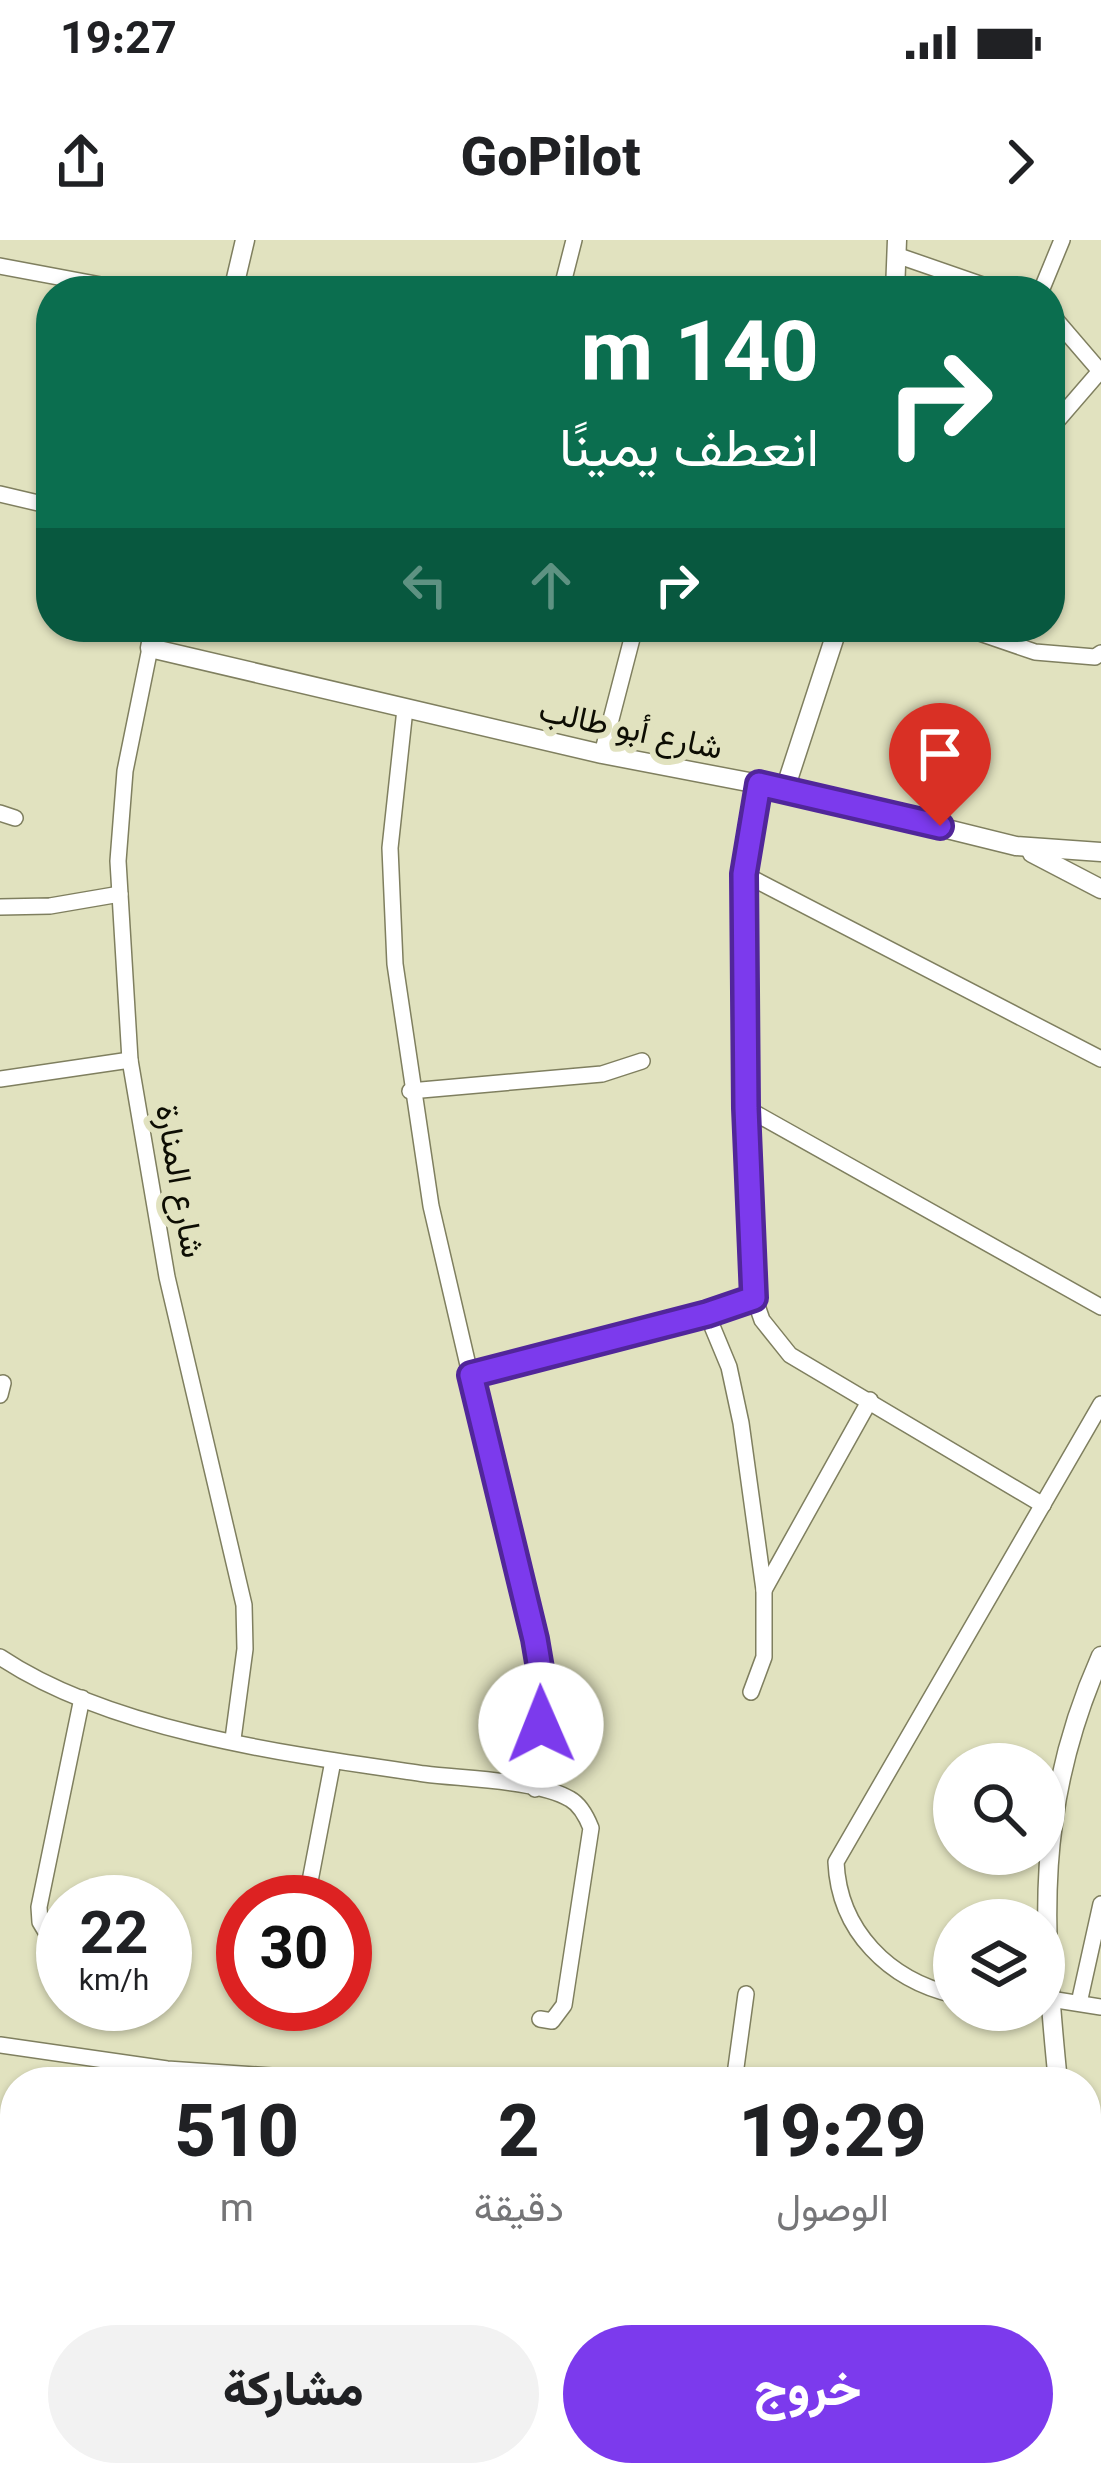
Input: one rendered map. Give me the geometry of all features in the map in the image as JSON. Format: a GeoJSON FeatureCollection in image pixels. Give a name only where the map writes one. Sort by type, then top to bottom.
{"type":"FeatureCollection","features":[{"type":"Feature","properties":{"kind":"street"},"geometry":{"type":"LineString","coordinates":[[236,276],[245,240]]}},
{"type":"Feature","properties":{"kind":"street"},"geometry":{"type":"LineString","coordinates":[[565,276],[574,240]]}},
{"type":"Feature","properties":{"kind":"street"},"geometry":{"type":"LineString","coordinates":[[1047,276],[1062,240]]}},
{"type":"Feature","properties":{"kind":"street"},"geometry":{"type":"LineString","coordinates":[[896,248],[964,276]]}},
{"type":"Feature","properties":{"kind":"street"},"geometry":{"type":"LineString","coordinates":[[0,266],[49,276]]}},
{"type":"Feature","properties":{"kind":"street"},"geometry":{"type":"LineString","coordinates":[[1065,330],[1100,370],[1065,411]]}},
{"type":"Feature","properties":{"kind":"street"},"geometry":{"type":"LineString","coordinates":[[0,494],[36,502]]}},
{"type":"Feature","properties":{"kind":"street","name":"شارع المنارة"},"geometry":{"type":"LineString","coordinates":[[151,642],[125,771],[120,894],[130,1060],[166,1276],[244,1605],[245,1649],[233,1739]]}},
{"type":"Feature","properties":{"kind":"street"},"geometry":{"type":"LineString","coordinates":[[602,754],[631,642]]}},
{"type":"Feature","properties":{"kind":"street"},"geometry":{"type":"LineString","coordinates":[[785,789],[833,642]]}},
{"type":"Feature","properties":{"kind":"street"},"geometry":{"type":"LineString","coordinates":[[1006,642],[1035,652],[1095,657],[1101,653]]}},
{"type":"Feature","properties":{"kind":"street","name":"شارع أبو طالب"},"geometry":{"type":"LineString","coordinates":[[150,648],[602,754],[785,789],[1016,846],[1101,852]]}},
{"type":"Feature","properties":{"kind":"street"},"geometry":{"type":"LineString","coordinates":[[405,709],[390,848],[394,964],[410,1091],[544,1692],[535,1789]]}},
{"type":"Feature","properties":{"kind":"street"},"geometry":{"type":"LineString","coordinates":[[759,784],[744,874],[746,1108],[754,1298],[762,1321],[790,1355],[1043,1505]]}},
{"type":"Feature","properties":{"kind":"street"},"geometry":{"type":"LineString","coordinates":[[1016,846],[1101,889]]}},
{"type":"Feature","properties":{"kind":"street"},"geometry":{"type":"LineString","coordinates":[[744,874],[1101,1059]]}},
{"type":"Feature","properties":{"kind":"street"},"geometry":{"type":"LineString","coordinates":[[0,907],[50,906],[120,894]]}},
{"type":"Feature","properties":{"kind":"street"},"geometry":{"type":"LineString","coordinates":[[0,1079],[130,1060]]}},
{"type":"Feature","properties":{"kind":"street"},"geometry":{"type":"LineString","coordinates":[[410,1091],[602,1074],[642,1061]]}},
{"type":"Feature","properties":{"kind":"street"},"geometry":{"type":"LineString","coordinates":[[746,1108],[1101,1307]]}},
{"type":"Feature","properties":{"kind":"street"},"geometry":{"type":"LineString","coordinates":[[471,1375],[754,1298]]}},
{"type":"Feature","properties":{"kind":"street"},"geometry":{"type":"LineString","coordinates":[[707,1314],[729,1367],[737,1405],[764,1590],[764,1657],[751,1692]]}},
{"type":"Feature","properties":{"kind":"street"},"geometry":{"type":"LineString","coordinates":[[764,1590],[869,1400]]}},
{"type":"Feature","properties":{"kind":"street"},"geometry":{"type":"LineString","coordinates":[[933,1990],[919,1987],[877,1959],[845,1908],[836,1862],[1101,1405]]}},
{"type":"Feature","properties":{"kind":"street"},"geometry":{"type":"LineString","coordinates":[[1045,1899],[1052,1808],[1068,1738],[1101,1656]]}},
{"type":"Feature","properties":{"kind":"street"},"geometry":{"type":"LineString","coordinates":[[0,1657],[82,1698],[136,1717],[333,1761],[535,1789],[570,1799],[592,1828],[564,2005],[552,2021],[540,2019]]}},
{"type":"Feature","properties":{"kind":"street"},"geometry":{"type":"LineString","coordinates":[[45,1875],[82,1698]]}},
{"type":"Feature","properties":{"kind":"street"},"geometry":{"type":"LineString","coordinates":[[311,1875],[333,1761]]}},
{"type":"Feature","properties":{"kind":"street"},"geometry":{"type":"LineString","coordinates":[[1078,2003],[1101,1904]]}},
{"type":"Feature","properties":{"kind":"street"},"geometry":{"type":"LineString","coordinates":[[736,2067],[746,1994]]}},
{"type":"Feature","properties":{"kind":"street"},"geometry":{"type":"LineString","coordinates":[[1065,2001],[1101,2007]]}},
{"type":"Feature","properties":{"kind":"street"},"geometry":{"type":"LineString","coordinates":[[1051,2031],[1056,2067]]}},
{"type":"Feature","properties":{"kind":"street"},"geometry":{"type":"LineString","coordinates":[[0,2044],[123,2067]]}},
{"type":"Feature","properties":{"kind":"route"},"geometry":{"type":"LineString","coordinates":[[541,1725],[544,1692],[535,1639],[471,1375],[754,1298],[744,874],[759,784],[940,826]]}}]}
